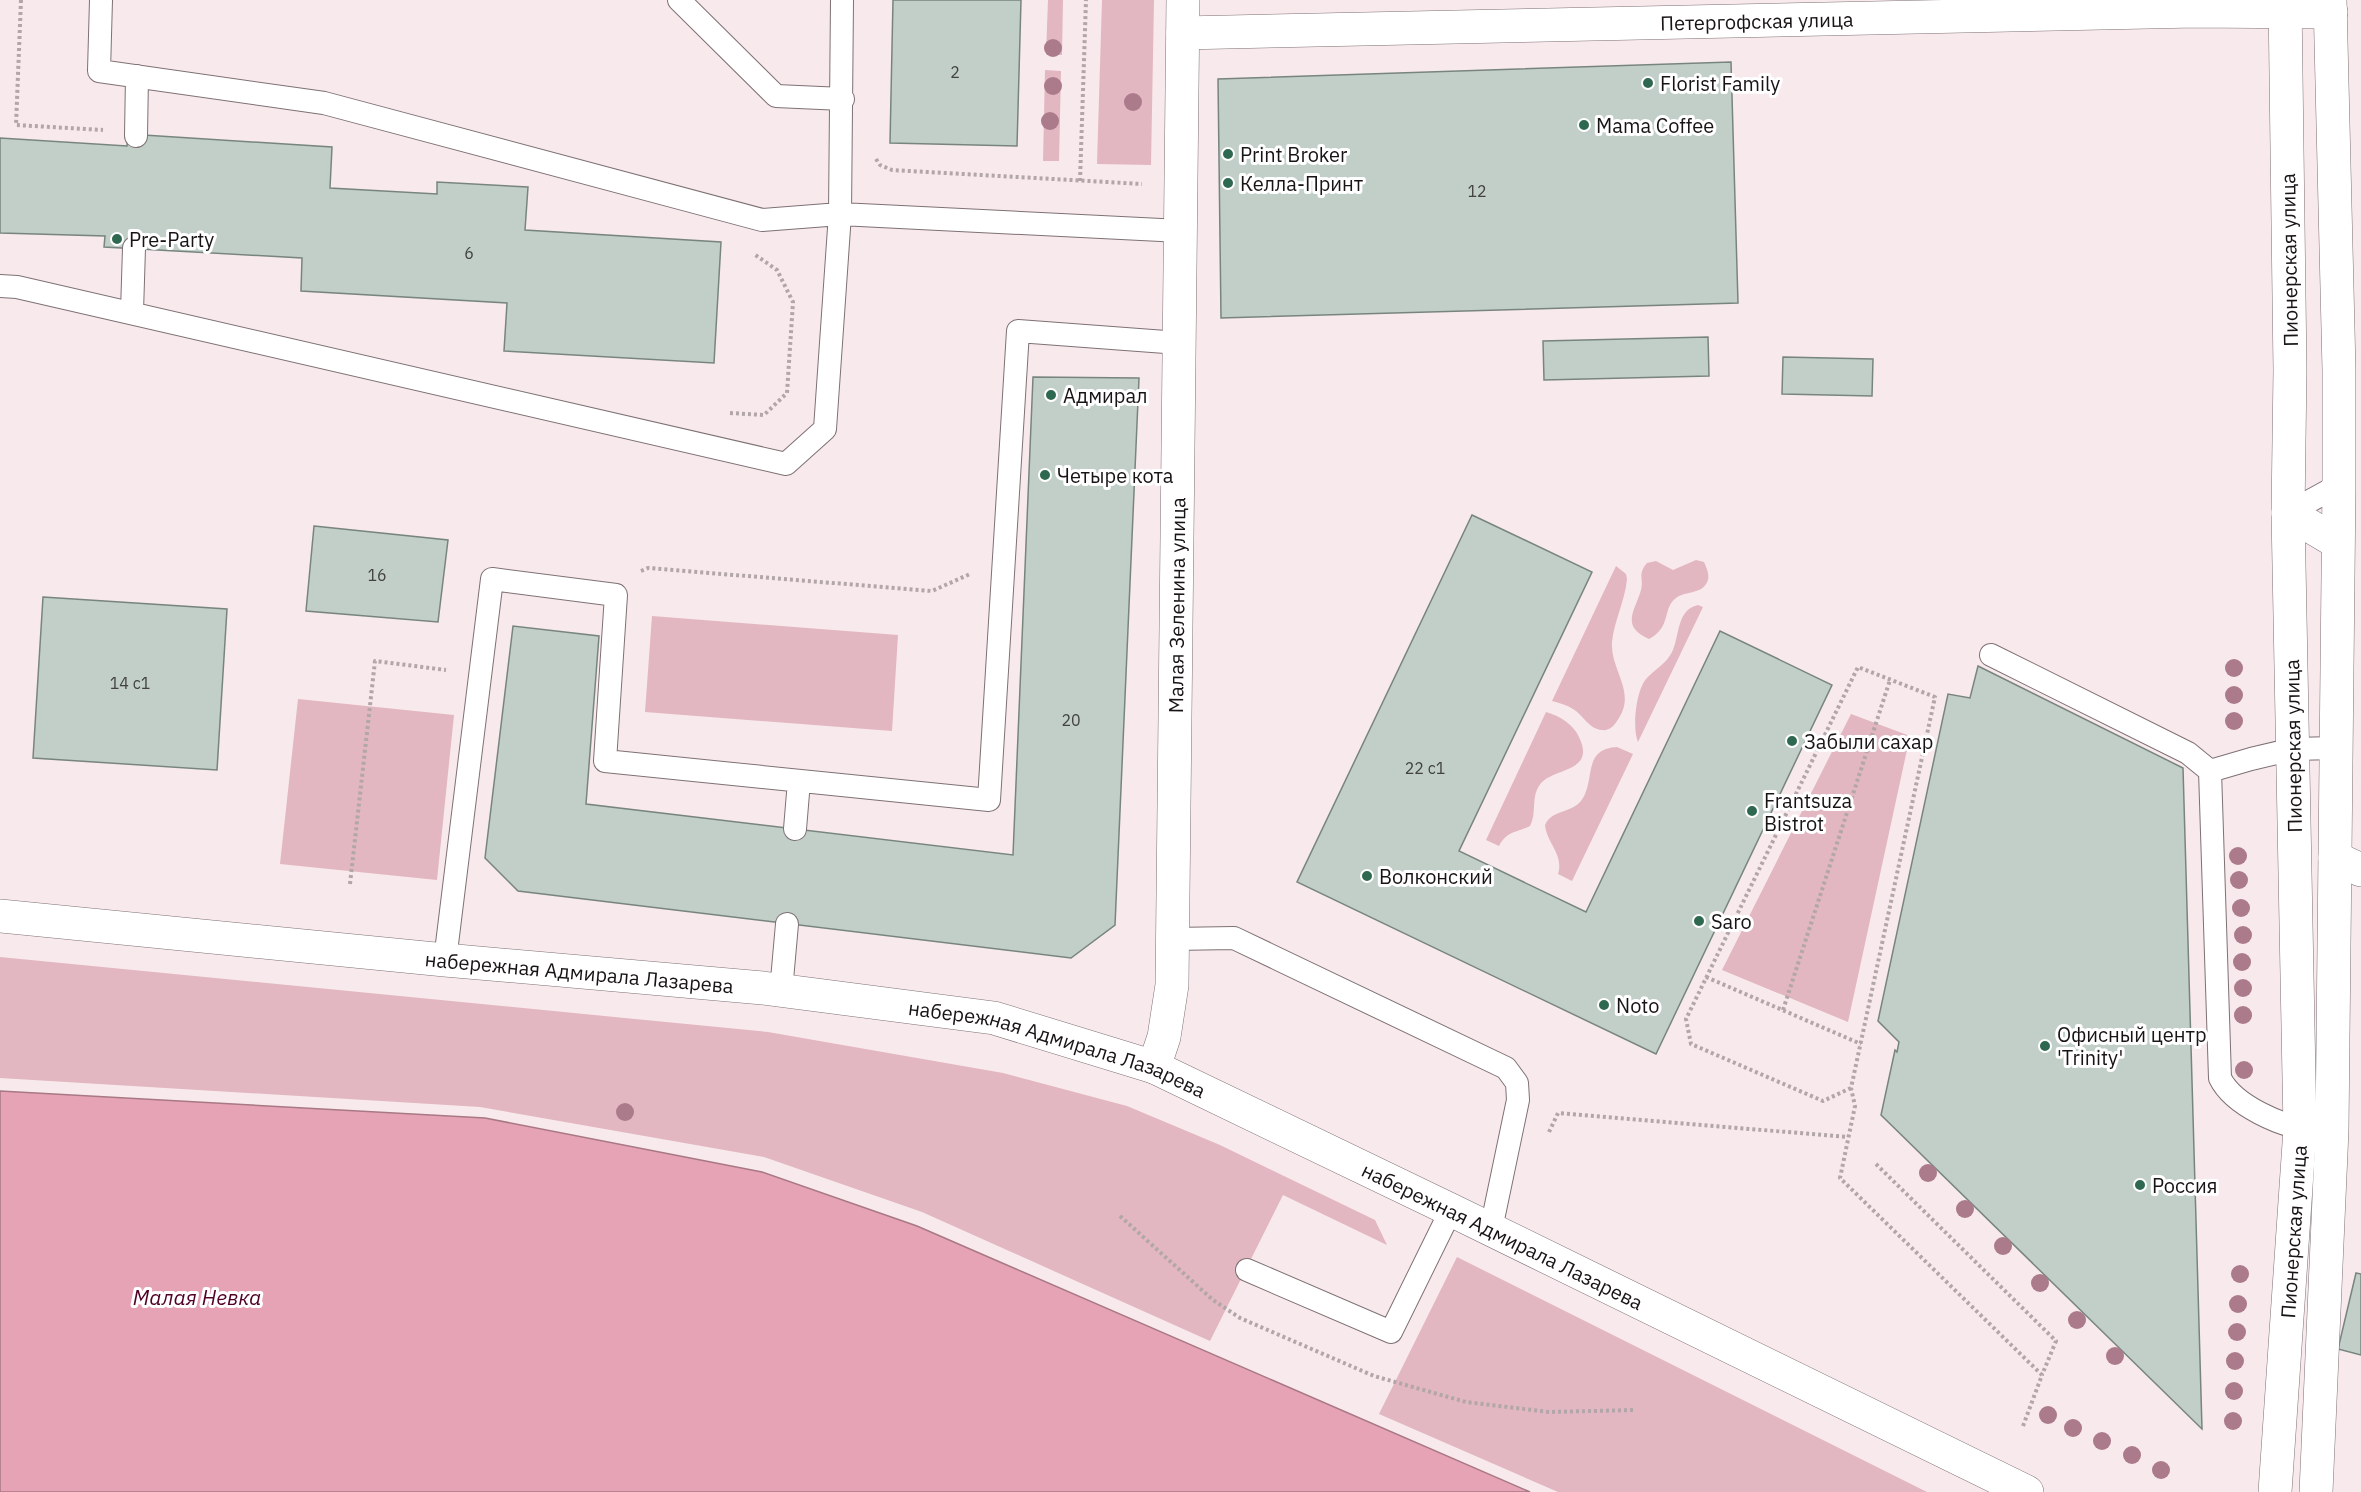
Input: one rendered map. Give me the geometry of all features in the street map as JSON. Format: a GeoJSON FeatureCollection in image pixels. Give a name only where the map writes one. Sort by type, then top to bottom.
{"type":"FeatureCollection","features":[{"type":"Feature","properties":{"kind":"street","name":"Малая Зеленина улица"},"geometry":{"type":"LineString","coordinates":[[1154,1067],[1170,1009],[1172,939],[1182,0]]}},
{"type":"Feature","properties":{"kind":"street","name":"Пионерская улица"},"geometry":{"type":"LineString","coordinates":[[2275,1492],[2300,1129],[2288,513],[2290,370],[2285,6]]}},
{"type":"Feature","properties":{"kind":"street","name":"Петергофская улица"},"geometry":{"type":"LineString","coordinates":[[1183,33],[1888,9],[2330,6]]}},
{"type":"Feature","properties":{"kind":"street","name":"Пионерская улица"},"geometry":{"type":"LineString","coordinates":[[2316,1492],[2332,1130],[2348,864],[2335,748],[2349,542],[2350,487],[2338,358],[2330,6]]}},
{"type":"Feature","properties":{"kind":"street"},"geometry":{"type":"LineString","coordinates":[[2288,513],[2349,542]]}},
{"type":"Feature","properties":{"kind":"street","name":"набережная Адмирала Лазарева"},"geometry":{"type":"LineString","coordinates":[[0,916],[781,991],[994,1018],[1154,1067],[1491,1229],[2027,1492]]}},
{"type":"Feature","properties":{"kind":"lane"},"geometry":{"type":"LineString","coordinates":[[101,0],[99,71],[324,103],[762,220],[840,214],[1181,231]]}},
{"type":"Feature","properties":{"kind":"lane"},"geometry":{"type":"LineString","coordinates":[[679,0],[776,96],[843,99]]}},
{"type":"Feature","properties":{"kind":"lane"},"geometry":{"type":"LineString","coordinates":[[0,286],[17,287],[132,312],[786,464],[825,429],[840,214],[843,99],[842,0]]}},
{"type":"Feature","properties":{"kind":"lane"},"geometry":{"type":"LineString","coordinates":[[136,135],[137,76]]}},
{"type":"Feature","properties":{"kind":"lane"},"geometry":{"type":"LineString","coordinates":[[132,312],[134,248]]}},
{"type":"Feature","properties":{"kind":"lane"},"geometry":{"type":"LineString","coordinates":[[445,960],[492,579],[616,595],[605,761],[989,800],[1018,331],[1179,343]]}},
{"type":"Feature","properties":{"kind":"lane"},"geometry":{"type":"LineString","coordinates":[[2288,513],[2350,487]]}},
{"type":"Feature","properties":{"kind":"lane"},"geometry":{"type":"LineString","coordinates":[[1991,655],[2188,753],[2210,771],[2220,1078],[2233,1096],[2261,1113],[2300,1129],[2332,1130]]}},
{"type":"Feature","properties":{"kind":"lane"},"geometry":{"type":"LineString","coordinates":[[2210,771],[2293,749],[2335,748]]}},
{"type":"Feature","properties":{"kind":"lane"},"geometry":{"type":"LineString","coordinates":[[795,829],[799,781]]}},
{"type":"Feature","properties":{"kind":"lane"},"geometry":{"type":"LineString","coordinates":[[781,991],[787,924]]}},
{"type":"Feature","properties":{"kind":"lane"},"geometry":{"type":"LineString","coordinates":[[1172,939],[1234,938],[1506,1068],[1517,1083],[1518,1100],[1491,1229]]}},
{"type":"Feature","properties":{"kind":"lane"},"geometry":{"type":"LineString","coordinates":[[1247,1270],[1391,1332],[1451,1210]]}},
{"type":"Feature","properties":{"kind":"path"},"geometry":{"type":"LineString","coordinates":[[21,0],[16,125],[111,130]]}},
{"type":"Feature","properties":{"kind":"path"},"geometry":{"type":"LineString","coordinates":[[1080,181],[1086,0]]}},
{"type":"Feature","properties":{"kind":"path"},"geometry":{"type":"LineString","coordinates":[[872,152],[880,165],[892,170],[1145,184]]}},
{"type":"Feature","properties":{"kind":"path"},"geometry":{"type":"LineString","coordinates":[[727,413],[764,415],[787,393],[793,302],[777,270],[748,250]]}},
{"type":"Feature","properties":{"kind":"path"},"geometry":{"type":"LineString","coordinates":[[599,593],[648,568],[932,591],[1004,560]]}},
{"type":"Feature","properties":{"kind":"path"},"geometry":{"type":"LineString","coordinates":[[351,884],[375,661],[479,674]]}},
{"type":"Feature","properties":{"kind":"path"},"geometry":{"type":"LineString","coordinates":[[1851,1088],[1823,1101],[1691,1044],[1686,1019],[1858,668],[1935,697],[1851,1088],[1855,1106],[1840,1178],[2042,1375]]}},
{"type":"Feature","properties":{"kind":"path"},"geometry":{"type":"LineString","coordinates":[[1783,1010],[1890,680]]}},
{"type":"Feature","properties":{"kind":"path"},"geometry":{"type":"LineString","coordinates":[[1706,977],[1861,1044]]}},
{"type":"Feature","properties":{"kind":"path"},"geometry":{"type":"LineString","coordinates":[[1545,1139],[1557,1113],[1847,1137]]}},
{"type":"Feature","properties":{"kind":"path"},"geometry":{"type":"LineString","coordinates":[[1876,1164],[2056,1341],[2023,1426]]}},
{"type":"Feature","properties":{"kind":"shaded area"},"geometry":{"type":"Polygon","coordinates":[[[1048,0],[1063,0],[1062,55],[1046,54],[1048,0]]]}},
{"type":"Feature","properties":{"kind":"shaded area"},"geometry":{"type":"Polygon","coordinates":[[[1102,0],[1154,0],[1151,165],[1097,164],[1102,0]]]}},
{"type":"Feature","properties":{"kind":"shaded area"},"geometry":{"type":"Polygon","coordinates":[[[1045,70],[1061,71],[1059,161],[1043,161],[1045,70]]]}},
{"type":"Feature","properties":{"kind":"shaded area"},"geometry":{"type":"Polygon","coordinates":[[[1696,560],[1704,562],[1708,576],[1706,584],[1672,602],[1661,629],[1656,634],[1649,639],[1640,634],[1632,623],[1632,618],[1642,586],[1641,574],[1647,563],[1656,561],[1673,570],[1696,560]]]}},
{"type":"Feature","properties":{"kind":"shaded area"},"geometry":{"type":"Polygon","coordinates":[[[1616,566],[1626,574],[1627,579],[1612,642],[1625,700],[1616,723],[1609,729],[1602,730],[1593,727],[1571,708],[1552,701],[1616,566]]]}},
{"type":"Feature","properties":{"kind":"shaded area"},"geometry":{"type":"Polygon","coordinates":[[[1698,605],[1703,607],[1638,742],[1635,719],[1637,701],[1643,685],[1646,679],[1670,656],[1686,612],[1698,605]]]}},
{"type":"Feature","properties":{"kind":"shaded area"},"geometry":{"type":"Polygon","coordinates":[[[652,616],[898,635],[892,731],[645,712],[652,616]]]}},
{"type":"Feature","properties":{"kind":"shaded area"},"geometry":{"type":"Polygon","coordinates":[[[298,699],[454,715],[437,880],[280,864],[298,699]]]}},
{"type":"Feature","properties":{"kind":"shaded area"},"geometry":{"type":"Polygon","coordinates":[[[1546,712],[1570,724],[1579,737],[1583,749],[1582,758],[1577,764],[1545,780],[1539,786],[1530,826],[1509,835],[1499,846],[1486,840],[1546,712]]]}},
{"type":"Feature","properties":{"kind":"shaded area"},"geometry":{"type":"Polygon","coordinates":[[[1851,714],[1910,736],[1848,1022],[1722,970],[1851,714]]]}},
{"type":"Feature","properties":{"kind":"shaded area"},"geometry":{"type":"Polygon","coordinates":[[[1617,747],[1633,754],[1572,881],[1558,874],[1559,861],[1545,825],[1553,816],[1579,803],[1587,790],[1594,759],[1606,749],[1617,747]]]}},
{"type":"Feature","properties":{"kind":"shaded area"},"geometry":{"type":"Polygon","coordinates":[[[0,957],[768,1032],[1003,1073],[1127,1106],[1220,1145],[1375,1220],[1387,1245],[1283,1195],[1210,1341],[922,1212],[764,1157],[480,1107],[0,1078],[0,957]]]}},
{"type":"Feature","properties":{"kind":"shaded area"},"geometry":{"type":"Polygon","coordinates":[[[1457,1257],[1927,1492],[1558,1492],[1379,1414],[1457,1257]]]}},
{"type":"Feature","properties":{"kind":"water","name":"Малая Невка"},"geometry":{"type":"Polygon","coordinates":[[[0,1091],[485,1118],[762,1172],[917,1226],[1530,1492],[0,1492],[0,1091]]]}},
{"type":"Feature","properties":{"kind":"building"},"geometry":{"type":"Polygon","coordinates":[[[893,0],[1021,0],[1017,146],[890,143],[893,0]]]}},
{"type":"Feature","properties":{"kind":"building"},"geometry":{"type":"Polygon","coordinates":[[[1731,62],[1738,303],[1221,318],[1218,79],[1731,62]]]}},
{"type":"Feature","properties":{"kind":"building"},"geometry":{"type":"Polygon","coordinates":[[[128,134],[332,147],[330,188],[437,194],[437,182],[528,187],[525,230],[721,242],[714,363],[504,351],[507,303],[301,291],[302,258],[104,247],[105,236],[0,233],[0,138],[127,146],[128,134]]]}},
{"type":"Feature","properties":{"kind":"building"},"geometry":{"type":"Polygon","coordinates":[[[1708,337],[1709,376],[1544,380],[1543,341],[1708,337]]]}},
{"type":"Feature","properties":{"kind":"building"},"geometry":{"type":"Polygon","coordinates":[[[1783,357],[1873,359],[1872,396],[1782,394],[1783,357]]]}},
{"type":"Feature","properties":{"kind":"building"},"geometry":{"type":"Polygon","coordinates":[[[1033,377],[1139,378],[1115,925],[1071,958],[518,891],[485,858],[513,626],[599,636],[586,804],[1013,855],[1033,377]]]}},
{"type":"Feature","properties":{"kind":"building"},"geometry":{"type":"Polygon","coordinates":[[[1472,515],[1592,572],[1459,851],[1586,912],[1720,631],[1832,685],[1656,1054],[1297,882],[1472,515]]]}},
{"type":"Feature","properties":{"kind":"building"},"geometry":{"type":"Polygon","coordinates":[[[314,526],[448,540],[438,622],[306,611],[314,526]]]}},
{"type":"Feature","properties":{"kind":"building"},"geometry":{"type":"Polygon","coordinates":[[[43,597],[227,609],[217,770],[33,758],[43,597]]]}},
{"type":"Feature","properties":{"kind":"building","name":"Офисный центр 'Trinity'"},"geometry":{"type":"Polygon","coordinates":[[[1978,666],[2183,768],[2202,1429],[1881,1115],[1895,1050],[1897,1052],[1899,1042],[1878,1021],[1948,694],[1970,698],[1978,666]]]}},
{"type":"Feature","properties":{"kind":"building"},"geometry":{"type":"Polygon","coordinates":[[[2356,1273],[2361,1274],[2361,1355],[2338,1349],[2356,1273]]]}},
{"type":"Feature","properties":{"kind":"place","name":"Florist Family"},"geometry":{"type":"Point","coordinates":[1648,83]}},
{"type":"Feature","properties":{"kind":"place","name":"Mama Coffee"},"geometry":{"type":"Point","coordinates":[1584,125]}},
{"type":"Feature","properties":{"kind":"place","name":"Print Broker"},"geometry":{"type":"Point","coordinates":[1228,154]}},
{"type":"Feature","properties":{"kind":"place","name":"Келла-Принт"},"geometry":{"type":"Point","coordinates":[1228,183]}},
{"type":"Feature","properties":{"kind":"place","name":"Pre-Party"},"geometry":{"type":"Point","coordinates":[117,239]}},
{"type":"Feature","properties":{"kind":"place","name":"Адмирал"},"geometry":{"type":"Point","coordinates":[1051,395]}},
{"type":"Feature","properties":{"kind":"place","name":"Четыре кота"},"geometry":{"type":"Point","coordinates":[1045,475]}},
{"type":"Feature","properties":{"kind":"place","name":"Забыли сахар"},"geometry":{"type":"Point","coordinates":[1792,741]}},
{"type":"Feature","properties":{"kind":"place","name":"Frantsuza Bistrot"},"geometry":{"type":"Point","coordinates":[1752,811]}},
{"type":"Feature","properties":{"kind":"place","name":"Волконский"},"geometry":{"type":"Point","coordinates":[1367,876]}},
{"type":"Feature","properties":{"kind":"place","name":"Saro"},"geometry":{"type":"Point","coordinates":[1699,921]}},
{"type":"Feature","properties":{"kind":"place","name":"Noto"},"geometry":{"type":"Point","coordinates":[1604,1005]}},
{"type":"Feature","properties":{"kind":"place","name":"Офисный центр 'Trinity'"},"geometry":{"type":"Point","coordinates":[2045,1046]}},
{"type":"Feature","properties":{"kind":"place","name":"Россия"},"geometry":{"type":"Point","coordinates":[2140,1185]}}]}
